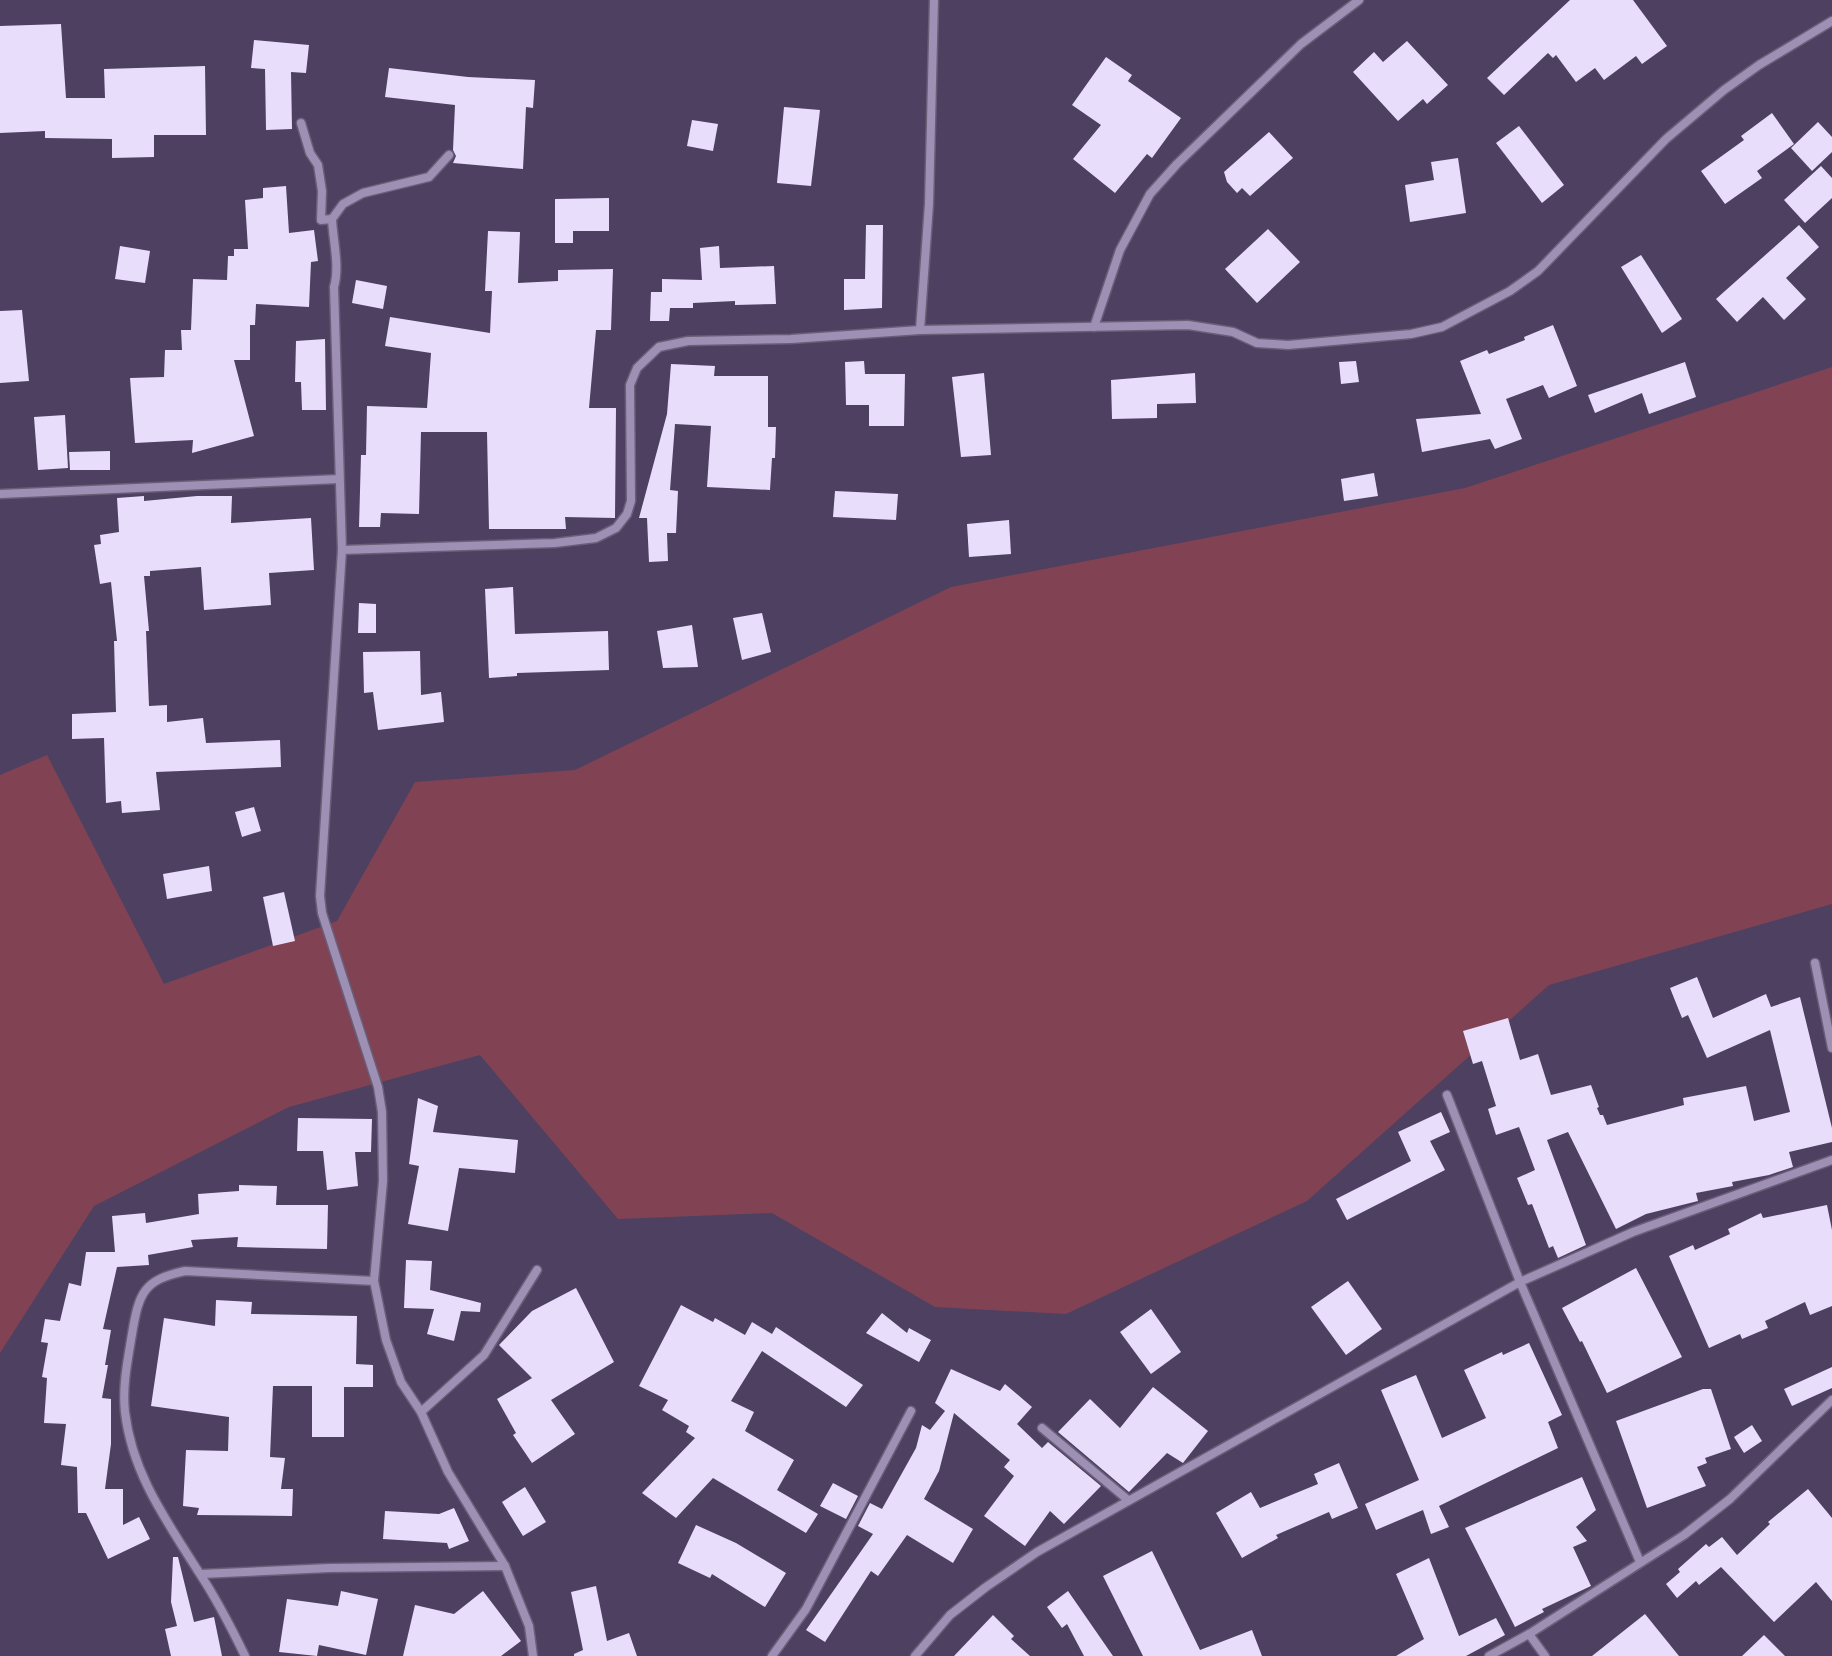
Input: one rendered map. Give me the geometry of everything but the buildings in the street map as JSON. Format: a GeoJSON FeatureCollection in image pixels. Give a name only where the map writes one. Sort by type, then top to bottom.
{"type":"FeatureCollection","features":[{"type":"Feature","properties":{"kind":"street"},"geometry":{"type":"LineString","coordinates":[[920,330],[929,204],[934,0]]}},
{"type":"Feature","properties":{"kind":"street"},"geometry":{"type":"LineString","coordinates":[[1094,327],[1120,250],[1150,194],[1301,44],[1359,0]]}},
{"type":"Feature","properties":{"kind":"street"},"geometry":{"type":"LineString","coordinates":[[342,550],[555,543],[596,538],[616,528],[627,514],[631,501],[630,385],[637,368],[659,347],[688,341],[791,339],[920,330],[1210,327],[1233,332],[1257,343],[1288,345],[1411,334],[1442,327],[1510,291],[1538,271],[1666,139],[1759,65],[1832,21]]}},
{"type":"Feature","properties":{"kind":"street"},"geometry":{"type":"LineString","coordinates":[[1824,28],[1832,37]]}},
{"type":"Feature","properties":{"kind":"street"},"geometry":{"type":"LineString","coordinates":[[301,123],[310,153],[318,165],[322,191],[321,220],[332,219]]}},
{"type":"Feature","properties":{"kind":"street"},"geometry":{"type":"LineString","coordinates":[[449,155],[429,177],[363,193],[343,204],[332,219],[334,258],[338,271],[334,287],[342,550],[320,870],[322,913],[378,1087],[382,1112],[383,1181],[374,1281],[386,1340],[401,1382],[421,1412],[448,1472],[505,1566],[529,1626],[533,1656]]}},
{"type":"Feature","properties":{"kind":"street"},"geometry":{"type":"LineString","coordinates":[[0,494],[339,479]]}},
{"type":"Feature","properties":{"kind":"street"},"geometry":{"type":"LineString","coordinates":[[1815,963],[1832,1048]]}},
{"type":"Feature","properties":{"kind":"street"},"geometry":{"type":"LineString","coordinates":[[1447,1095],[1520,1282],[1640,1562]]}},
{"type":"Feature","properties":{"kind":"street"},"geometry":{"type":"LineString","coordinates":[[915,1656],[950,1615],[1037,1552],[1520,1282],[1646,1227],[1832,1160]]}},
{"type":"Feature","properties":{"kind":"street"},"geometry":{"type":"LineString","coordinates":[[421,1412],[484,1355],[537,1270]]}},
{"type":"Feature","properties":{"kind":"street"},"geometry":{"type":"LineString","coordinates":[[245,1656],[201,1574],[151,1497],[139,1470],[125,1412],[125,1382],[135,1314],[142,1292],[161,1276],[185,1271],[374,1281]]}},
{"type":"Feature","properties":{"kind":"street"},"geometry":{"type":"LineString","coordinates":[[1489,1656],[1684,1535],[1730,1499],[1832,1400]]}},
{"type":"Feature","properties":{"kind":"street"},"geometry":{"type":"LineString","coordinates":[[772,1656],[806,1609],[911,1411]]}},
{"type":"Feature","properties":{"kind":"street"},"geometry":{"type":"LineString","coordinates":[[1042,1428],[1128,1500]]}},
{"type":"Feature","properties":{"kind":"street"},"geometry":{"type":"LineString","coordinates":[[201,1574],[329,1568],[505,1566]]}},
{"type":"Feature","properties":{"kind":"street"},"geometry":{"type":"LineString","coordinates":[[1529,1634],[1545,1656]]}},
{"type":"Feature","properties":{"kind":"shaded area"},"geometry":{"type":"Polygon","coordinates":[[[1832,367],[1832,904],[1549,985],[1307,1201],[1066,1314],[935,1307],[772,1213],[618,1219],[480,1055],[289,1107],[94,1206],[0,1353],[0,775],[47,755],[164,984],[337,921],[415,782],[575,770],[951,587],[1465,488],[1832,367]]]}}]}
